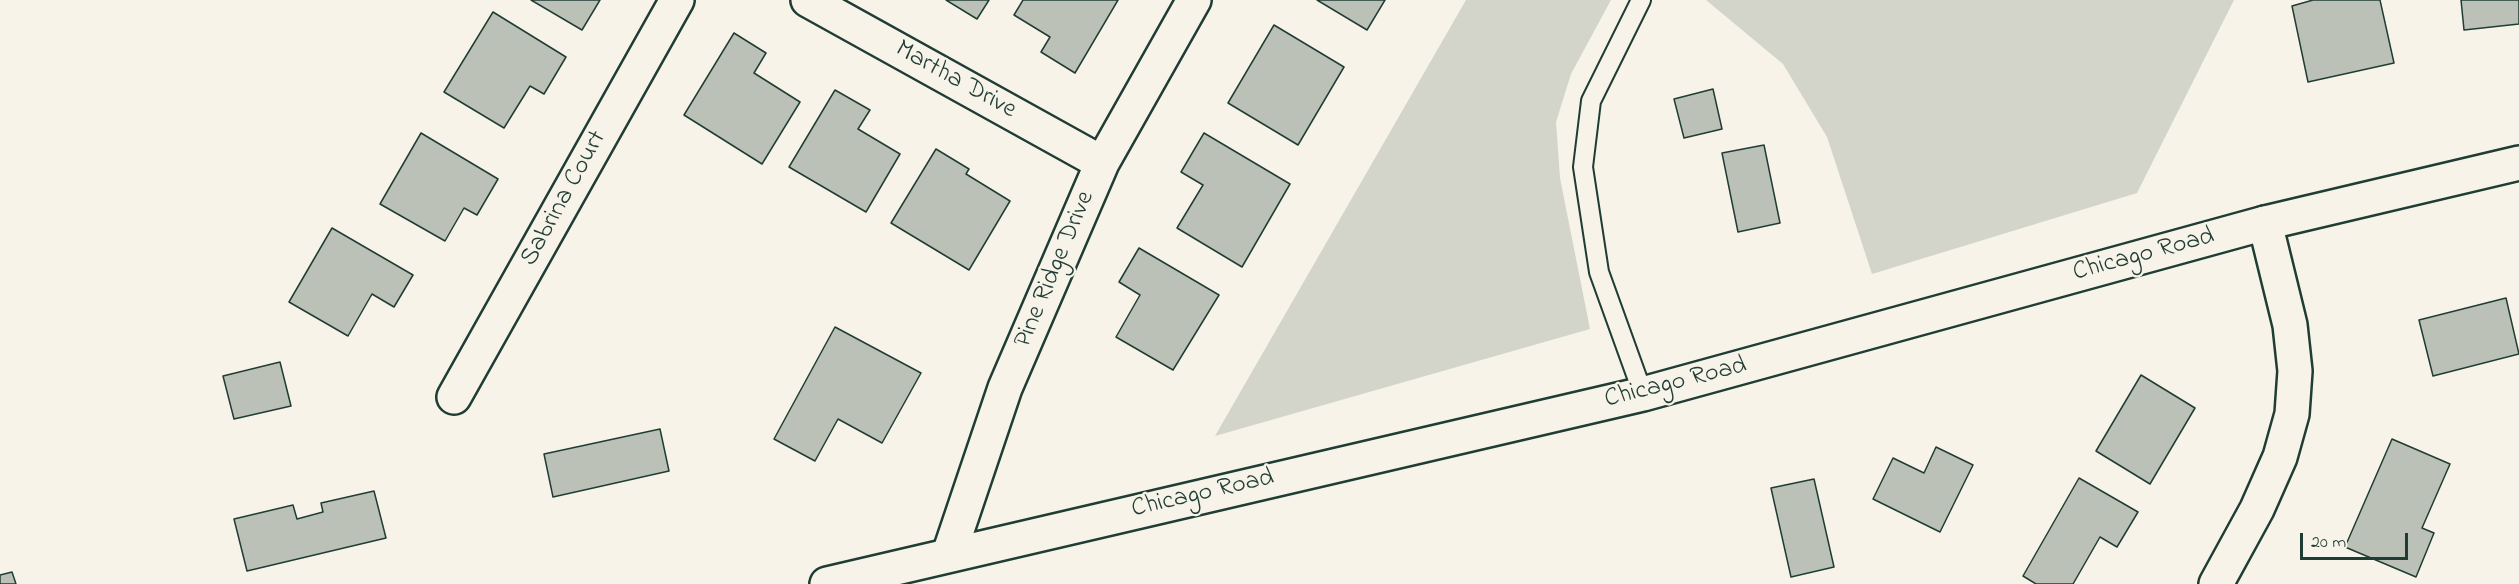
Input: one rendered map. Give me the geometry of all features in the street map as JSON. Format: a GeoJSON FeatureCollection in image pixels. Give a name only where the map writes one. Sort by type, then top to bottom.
{"type":"FeatureCollection","features":[{"type":"Feature","properties":{"kind":"street","name":"Sabrina Court"},"geometry":{"type":"LineString","coordinates":[[454,397],[677,0]]}},
{"type":"Feature","properties":{"kind":"street","name":"Martha Drive"},"geometry":{"type":"LineString","coordinates":[[808,0],[1102,163]]}},
{"type":"Feature","properties":{"kind":"street","name":"Pine Ridge Drive"},"geometry":{"type":"LineString","coordinates":[[949,554],[1005,388],[1102,163],[1194,0]]}},
{"type":"Feature","properties":{"kind":"street","name":"Chicago Road"},"geometry":{"type":"LineString","coordinates":[[827,584],[1643,394],[2265,223],[2519,163]]}},
{"type":"Feature","properties":{"kind":"street"},"geometry":{"type":"LineString","coordinates":[[2216,584],[2257,509],[2280,457],[2292,414],[2295,371],[2290,325],[2265,223]]}},
{"type":"Feature","properties":{"kind":"lane"},"geometry":{"type":"LineString","coordinates":[[1641,0],[1591,100],[1583,167],[1599,272],[1643,394]]}},
{"type":"Feature","properties":{"kind":"shaded area"},"geometry":{"type":"Polygon","coordinates":[[[1466,0],[1611,0],[1571,74],[1556,122],[1560,178],[1590,329],[1215,436],[1466,0]]]}},
{"type":"Feature","properties":{"kind":"shaded area"},"geometry":{"type":"Polygon","coordinates":[[[1706,0],[2234,0],[2137,193],[1872,274],[1827,137],[1783,64],[1706,0]]]}},
{"type":"Feature","properties":{"kind":"building"},"geometry":{"type":"Polygon","coordinates":[[[531,0],[600,0],[582,30],[531,0]]]}},
{"type":"Feature","properties":{"kind":"building"},"geometry":{"type":"Polygon","coordinates":[[[946,0],[989,0],[977,19],[946,0]]]}},
{"type":"Feature","properties":{"kind":"building"},"geometry":{"type":"Polygon","coordinates":[[[1023,0],[1118,0],[1075,73],[1041,52],[1050,37],[1014,15],[1023,0]]]}},
{"type":"Feature","properties":{"kind":"building"},"geometry":{"type":"Polygon","coordinates":[[[1317,0],[1385,0],[1367,30],[1317,0]]]}},
{"type":"Feature","properties":{"kind":"building"},"geometry":{"type":"Polygon","coordinates":[[[2313,0],[2380,0],[2394,63],[2308,82],[2292,6],[2313,0]]]}},
{"type":"Feature","properties":{"kind":"building"},"geometry":{"type":"Polygon","coordinates":[[[2461,0],[2519,0],[2519,24],[2464,30],[2461,0]]]}},
{"type":"Feature","properties":{"kind":"building"},"geometry":{"type":"Polygon","coordinates":[[[493,12],[566,57],[544,94],[530,86],[504,128],[444,92],[493,12]]]}},
{"type":"Feature","properties":{"kind":"building"},"geometry":{"type":"Polygon","coordinates":[[[1274,25],[1344,67],[1298,145],[1228,103],[1274,25]]]}},
{"type":"Feature","properties":{"kind":"building"},"geometry":{"type":"Polygon","coordinates":[[[734,33],[766,53],[754,73],[800,102],[762,164],[684,115],[734,33]]]}},
{"type":"Feature","properties":{"kind":"building"},"geometry":{"type":"Polygon","coordinates":[[[1713,89],[1722,129],[1684,138],[1674,99],[1713,89]]]}},
{"type":"Feature","properties":{"kind":"building"},"geometry":{"type":"Polygon","coordinates":[[[835,90],[870,110],[858,129],[900,154],[866,212],[789,167],[835,90]]]}},
{"type":"Feature","properties":{"kind":"building"},"geometry":{"type":"Polygon","coordinates":[[[421,133],[498,179],[477,215],[464,208],[445,241],[380,204],[421,133]]]}},
{"type":"Feature","properties":{"kind":"building"},"geometry":{"type":"Polygon","coordinates":[[[1204,133],[1290,184],[1242,267],[1177,228],[1203,185],[1181,172],[1204,133]]]}},
{"type":"Feature","properties":{"kind":"building"},"geometry":{"type":"Polygon","coordinates":[[[1764,145],[1780,223],[1738,232],[1722,153],[1764,145]]]}},
{"type":"Feature","properties":{"kind":"building"},"geometry":{"type":"Polygon","coordinates":[[[936,149],[969,169],[966,174],[1010,201],[969,270],[891,223],[936,149]]]}},
{"type":"Feature","properties":{"kind":"building"},"geometry":{"type":"Polygon","coordinates":[[[332,228],[413,275],[394,307],[372,294],[348,336],[289,302],[332,228]]]}},
{"type":"Feature","properties":{"kind":"building"},"geometry":{"type":"Polygon","coordinates":[[[1139,248],[1219,295],[1173,370],[1116,337],[1140,295],[1119,282],[1139,248]]]}},
{"type":"Feature","properties":{"kind":"building"},"geometry":{"type":"Polygon","coordinates":[[[2506,298],[2519,354],[2433,376],[2419,320],[2506,298]]]}},
{"type":"Feature","properties":{"kind":"building"},"geometry":{"type":"Polygon","coordinates":[[[835,327],[921,373],[882,443],[838,419],[815,461],[774,439],[835,327]]]}},
{"type":"Feature","properties":{"kind":"building"},"geometry":{"type":"Polygon","coordinates":[[[280,362],[291,406],[234,419],[223,376],[280,362]]]}},
{"type":"Feature","properties":{"kind":"building"},"geometry":{"type":"Polygon","coordinates":[[[2141,375],[2195,408],[2150,484],[2096,451],[2141,375]]]}},
{"type":"Feature","properties":{"kind":"building"},"geometry":{"type":"Polygon","coordinates":[[[660,429],[669,471],[553,497],[544,454],[660,429]]]}},
{"type":"Feature","properties":{"kind":"building"},"geometry":{"type":"Polygon","coordinates":[[[2392,439],[2450,464],[2422,528],[2434,533],[2416,577],[2345,547],[2392,439]]]}},
{"type":"Feature","properties":{"kind":"building"},"geometry":{"type":"Polygon","coordinates":[[[1936,447],[1973,465],[1940,532],[1873,499],[1893,458],[1924,473],[1936,447]]]}},
{"type":"Feature","properties":{"kind":"building"},"geometry":{"type":"Polygon","coordinates":[[[2079,478],[2138,512],[2117,547],[2100,537],[2073,584],[2036,584],[2023,576],[2079,478]]]}},
{"type":"Feature","properties":{"kind":"building"},"geometry":{"type":"Polygon","coordinates":[[[1814,479],[1834,567],[1791,577],[1771,488],[1814,479]]]}},
{"type":"Feature","properties":{"kind":"building"},"geometry":{"type":"Polygon","coordinates":[[[374,491],[386,538],[247,571],[234,519],[293,505],[297,519],[323,512],[321,503],[374,491]]]}},
{"type":"Feature","properties":{"kind":"building"},"geometry":{"type":"Polygon","coordinates":[[[12,572],[16,584],[0,584],[0,575],[12,572]]]}}]}
